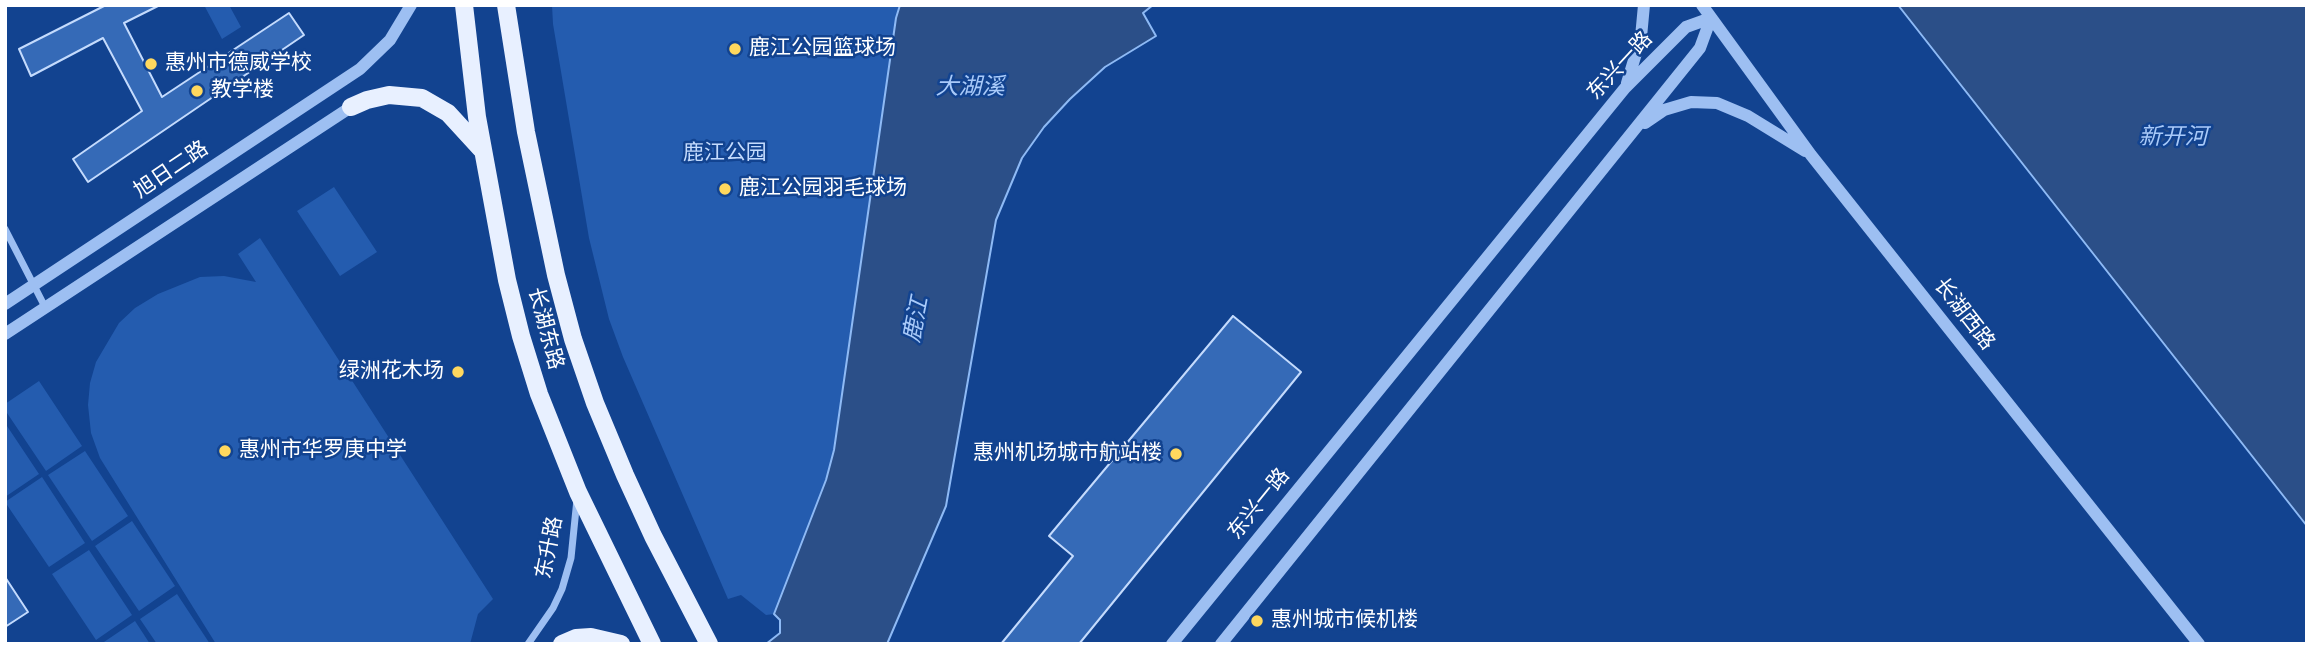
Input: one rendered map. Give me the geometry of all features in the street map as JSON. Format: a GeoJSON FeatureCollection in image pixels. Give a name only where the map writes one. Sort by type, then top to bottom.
{"type":"FeatureCollection","features":[{"type":"Feature","properties":{"kind":"main road","name":"长湖东路"},"geometry":{"type":"LineString","coordinates":[[464,5],[471,83],[507,280],[521,336],[539,394],[578,492],[652,644]]}},
{"type":"Feature","properties":{"kind":"main road","name":"长湖东路"},"geometry":{"type":"LineString","coordinates":[[508,5],[509,29],[526,132],[556,275],[579,357],[625,475],[709,644]]}},
{"type":"Feature","properties":{"kind":"main road"},"geometry":{"type":"LineString","coordinates":[[351,107],[389,95],[422,98],[448,113],[470,134],[483,152]]}},
{"type":"Feature","properties":{"kind":"main road"},"geometry":{"type":"LineString","coordinates":[[562,644],[583,637],[621,644]]}},
{"type":"Feature","properties":{"kind":"street","name":"旭日二路"},"geometry":{"type":"LineString","coordinates":[[5,304],[360,69],[390,40],[411,5]]}},
{"type":"Feature","properties":{"kind":"street"},"geometry":{"type":"LineString","coordinates":[[1625,88],[1639,48],[1644,5]]}},
{"type":"Feature","properties":{"kind":"street","name":"长湖西路"},"geometry":{"type":"LineString","coordinates":[[1702,5],[1811,155],[2199,644]]}},
{"type":"Feature","properties":{"kind":"street"},"geometry":{"type":"LineString","coordinates":[[1221,644],[1700,48],[1712,18]]}},
{"type":"Feature","properties":{"kind":"street","name":"东兴一路"},"geometry":{"type":"LineString","coordinates":[[1172,644],[1625,88],[1686,27],[1712,18]]}},
{"type":"Feature","properties":{"kind":"street"},"geometry":{"type":"LineString","coordinates":[[1633,131],[1664,110],[1691,102],[1717,103],[1748,116],[1811,155]]}},
{"type":"Feature","properties":{"kind":"street","name":"旭日二路"},"geometry":{"type":"LineString","coordinates":[[5,334],[351,107]]}},
{"type":"Feature","properties":{"kind":"street"},"geometry":{"type":"LineString","coordinates":[[5,229],[45,307]]}},
{"type":"Feature","properties":{"kind":"street","name":"东升路"},"geometry":{"type":"LineString","coordinates":[[528,644],[562,589],[571,558],[578,492]]}},
{"type":"Feature","properties":{"kind":"green space"},"geometry":{"type":"Polygon","coordinates":[[[204,5],[229,5],[241,27],[222,39],[204,5]]]}},
{"type":"Feature","properties":{"kind":"green space","name":"鹿江公园"},"geometry":{"type":"Polygon","coordinates":[[[552,5],[900,5],[834,450],[826,480],[774,614],[766,615],[741,595],[728,599],[609,319],[589,238],[552,5]]]}},
{"type":"Feature","properties":{"kind":"green space"},"geometry":{"type":"Polygon","coordinates":[[[334,187],[377,252],[340,276],[297,211],[334,187]]]}},
{"type":"Feature","properties":{"kind":"green space"},"geometry":{"type":"Polygon","coordinates":[[[260,238],[493,599],[478,614],[470,644],[216,644],[100,458],[91,433],[88,405],[90,383],[96,362],[119,323],[135,308],[158,294],[200,277],[224,276],[256,282],[238,254],[260,238]]]}},
{"type":"Feature","properties":{"kind":"green space"},"geometry":{"type":"Polygon","coordinates":[[[39,381],[82,446],[46,471],[5,410],[5,404],[39,381]]]}},
{"type":"Feature","properties":{"kind":"green space"},"geometry":{"type":"Polygon","coordinates":[[[5,423],[39,474],[5,497],[5,423]]]}},
{"type":"Feature","properties":{"kind":"green space"},"geometry":{"type":"Polygon","coordinates":[[[85,451],[128,516],[92,541],[48,475],[85,451]]]}},
{"type":"Feature","properties":{"kind":"green space"},"geometry":{"type":"Polygon","coordinates":[[[42,477],[85,543],[49,567],[5,502],[42,477]]]}},
{"type":"Feature","properties":{"kind":"green space"},"geometry":{"type":"Polygon","coordinates":[[[132,521],[175,586],[139,611],[95,546],[132,521]]]}},
{"type":"Feature","properties":{"kind":"green space"},"geometry":{"type":"Polygon","coordinates":[[[89,550],[132,615],[96,640],[52,574],[89,550]]]}},
{"type":"Feature","properties":{"kind":"green space"},"geometry":{"type":"Polygon","coordinates":[[[177,594],[210,644],[157,644],[140,619],[177,594]]]}},
{"type":"Feature","properties":{"kind":"green space"},"geometry":{"type":"Polygon","coordinates":[[[135,621],[150,644],[101,644],[135,621]]]}},
{"type":"Feature","properties":{"kind":"water","name":"大湖溪"},"geometry":{"type":"Polygon","coordinates":[[[900,5],[1153,5],[1143,13],[1156,36],[1105,67],[1044,127],[1022,158],[996,220],[946,506],[887,644],[766,644],[780,633],[780,620],[774,614],[826,480],[834,450],[900,5]]]}},
{"type":"Feature","properties":{"kind":"water","name":"新开河"},"geometry":{"type":"Polygon","coordinates":[[[1898,5],[2307,5],[2307,526],[1898,5]]]}},
{"type":"Feature","properties":{"kind":"building","name":"教学楼"},"geometry":{"type":"Polygon","coordinates":[[[106,5],[160,5],[124,23],[162,97],[289,13],[304,35],[88,182],[73,159],[142,111],[103,38],[31,76],[19,49],[106,5]]]}},
{"type":"Feature","properties":{"kind":"building","name":"惠州机场城市航站楼"},"geometry":{"type":"Polygon","coordinates":[[[1233,316],[1301,372],[1079,644],[1001,644],[1073,556],[1049,536],[1233,316]]]}},
{"type":"Feature","properties":{"kind":"building"},"geometry":{"type":"Polygon","coordinates":[[[5,577],[28,612],[5,627],[5,577]]]}},
{"type":"Feature","properties":{"kind":"place","name":"鹿江公园篮球场"},"geometry":{"type":"Point","coordinates":[735,49]}},
{"type":"Feature","properties":{"kind":"place","name":"惠州市德威学校"},"geometry":{"type":"Point","coordinates":[151,64]}},
{"type":"Feature","properties":{"kind":"place","name":"教学楼"},"geometry":{"type":"Point","coordinates":[197,91]}},
{"type":"Feature","properties":{"kind":"place","name":"鹿江公园羽毛球场"},"geometry":{"type":"Point","coordinates":[725,189]}},
{"type":"Feature","properties":{"kind":"place","name":"绿洲花木场"},"geometry":{"type":"Point","coordinates":[458,372]}},
{"type":"Feature","properties":{"kind":"place","name":"惠州市华罗庚中学"},"geometry":{"type":"Point","coordinates":[225,451]}},
{"type":"Feature","properties":{"kind":"place","name":"惠州机场城市航站楼"},"geometry":{"type":"Point","coordinates":[1176,454]}},
{"type":"Feature","properties":{"kind":"place","name":"惠州城市候机楼"},"geometry":{"type":"Point","coordinates":[1257,621]}},
{"type":"Feature","properties":{"kind":"water label","name":"鹿江"},"geometry":{"type":"Point","coordinates":[918,320]}}]}
